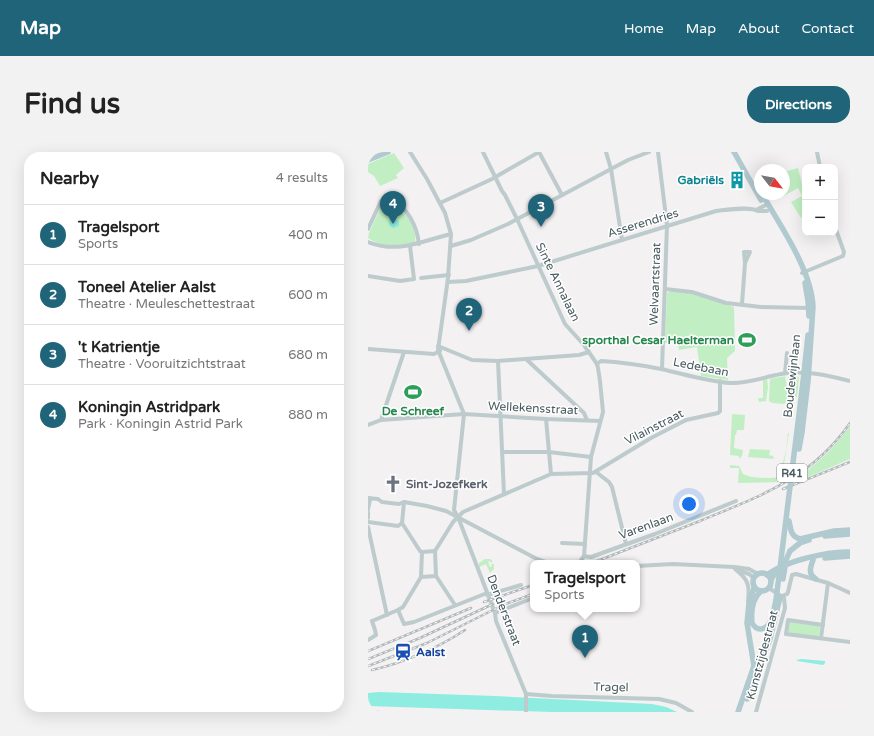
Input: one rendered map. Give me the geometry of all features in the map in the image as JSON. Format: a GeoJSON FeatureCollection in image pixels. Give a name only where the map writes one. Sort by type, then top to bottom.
{"type":"FeatureCollection","features":[{"type":"Feature","properties":{"kind":"main road"},"geometry":{"type":"LineString","coordinates":[[368,155],[376,152]]}},
{"type":"Feature","properties":{"kind":"main road"},"geometry":{"type":"LineString","coordinates":[[368,160],[388,152]]}},
{"type":"Feature","properties":{"kind":"main road","name":"Boudewijnlaan"},"geometry":{"type":"LineString","coordinates":[[734,152],[803,272],[811,292],[813,304],[806,383],[784,554],[783,575]]}},
{"type":"Feature","properties":{"kind":"main road"},"geometry":{"type":"LineString","coordinates":[[738,152],[754,180]]}},
{"type":"Feature","properties":{"kind":"main road","name":"Boudewijnlaan"},"geometry":{"type":"LineString","coordinates":[[764,200],[766,207]]}},
{"type":"Feature","properties":{"kind":"main road","name":"Boudewijnlaan"},"geometry":{"type":"LineString","coordinates":[[803,272],[809,308],[807,373]]}},
{"type":"Feature","properties":{"kind":"main road","name":"Boudewijnlaan"},"geometry":{"type":"LineString","coordinates":[[745,699],[768,635],[772,619],[806,383]]}},
{"type":"Feature","properties":{"kind":"main road"},"geometry":{"type":"LineString","coordinates":[[789,521],[791,532],[796,538],[800,539],[834,531],[850,531]]}},
{"type":"Feature","properties":{"kind":"main road","name":"Boudewijnlaan"},"geometry":{"type":"LineString","coordinates":[[745,699],[771,634],[786,560],[790,551],[800,543],[850,531]]}},
{"type":"Feature","properties":{"kind":"main road"},"geometry":{"type":"LineString","coordinates":[[768,575],[774,570],[812,557],[850,552]]}},
{"type":"Feature","properties":{"kind":"main road"},"geometry":{"type":"LineString","coordinates":[[772,619],[768,626],[764,628],[756,628],[753,626],[752,620],[754,603],[758,594],[769,588],[775,573],[813,560],[828,557],[850,556]]}},
{"type":"Feature","properties":{"kind":"main road"},"geometry":{"type":"LineString","coordinates":[[813,560],[810,572],[816,579]]}},
{"type":"Feature","properties":{"kind":"main road"},"geometry":{"type":"LineString","coordinates":[[805,563],[809,577]]}},
{"type":"Feature","properties":{"kind":"main road"},"geometry":{"type":"LineString","coordinates":[[745,699],[746,690],[753,673],[754,660],[748,632],[747,614],[754,588],[752,584],[756,576],[763,573],[768,575],[771,580]]}},
{"type":"Feature","properties":{"kind":"main road"},"geometry":{"type":"LineString","coordinates":[[754,588],[761,592]]}},
{"type":"Feature","properties":{"kind":"main road","name":"R41"},"geometry":{"type":"LineString","coordinates":[[738,712],[745,699]]}},
{"type":"Feature","properties":{"kind":"main road","name":"R41"},"geometry":{"type":"LineString","coordinates":[[742,712],[745,699]]}},
{"type":"Feature","properties":{"kind":"street"},"geometry":{"type":"LineString","coordinates":[[410,152],[440,203],[450,226],[451,246],[449,275],[438,353],[464,414]]}},
{"type":"Feature","properties":{"kind":"street","name":"Sinte Annalaan"},"geometry":{"type":"LineString","coordinates":[[483,152],[517,219],[565,324],[589,352],[596,364],[600,381],[603,412],[591,458],[584,556]]}},
{"type":"Feature","properties":{"kind":"street"},"geometry":{"type":"LineString","coordinates":[[440,203],[539,152],[562,195]]}},
{"type":"Feature","properties":{"kind":"street"},"geometry":{"type":"LineString","coordinates":[[606,152],[611,169],[622,240]]}},
{"type":"Feature","properties":{"kind":"street"},"geometry":{"type":"LineString","coordinates":[[451,246],[471,240],[517,219],[628,160],[649,152]]}},
{"type":"Feature","properties":{"kind":"street","name":"Welvaartstraat"},"geometry":{"type":"LineString","coordinates":[[658,152],[668,225],[662,369]]}},
{"type":"Feature","properties":{"kind":"street"},"geometry":{"type":"LineString","coordinates":[[817,152],[819,164]]}},
{"type":"Feature","properties":{"kind":"street"},"geometry":{"type":"LineString","coordinates":[[368,229],[381,201],[385,198],[391,198],[413,221],[417,232],[418,244]]}},
{"type":"Feature","properties":{"kind":"street","name":"Asserendries"},"geometry":{"type":"LineString","coordinates":[[448,282],[466,281],[538,266],[716,211],[740,209],[758,211],[766,207]]}},
{"type":"Feature","properties":{"kind":"street"},"geometry":{"type":"LineString","coordinates":[[368,218],[373,220]]}},
{"type":"Feature","properties":{"kind":"street"},"geometry":{"type":"LineString","coordinates":[[368,242],[390,248],[410,246],[451,234]]}},
{"type":"Feature","properties":{"kind":"street"},"geometry":{"type":"LineString","coordinates":[[803,272],[843,256],[844,252],[838,235]]}},
{"type":"Feature","properties":{"kind":"street"},"geometry":{"type":"LineString","coordinates":[[368,276],[400,281],[414,279],[410,246]]}},
{"type":"Feature","properties":{"kind":"street"},"geometry":{"type":"LineString","coordinates":[[742,304],[745,263]]}},
{"type":"Feature","properties":{"kind":"street"},"geometry":{"type":"LineString","coordinates":[[421,278],[449,275]]}},
{"type":"Feature","properties":{"kind":"street"},"geometry":{"type":"LineString","coordinates":[[665,289],[689,291],[726,303],[761,307],[809,308]]}},
{"type":"Feature","properties":{"kind":"street"},"geometry":{"type":"LineString","coordinates":[[438,346],[472,360],[498,361],[578,356],[589,352]]}},
{"type":"Feature","properties":{"kind":"street"},"geometry":{"type":"LineString","coordinates":[[368,349],[434,354],[438,353],[444,348]]}},
{"type":"Feature","properties":{"kind":"street"},"geometry":{"type":"LineString","coordinates":[[381,420],[404,352]]}},
{"type":"Feature","properties":{"kind":"street"},"geometry":{"type":"LineString","coordinates":[[785,373],[787,353]]}},
{"type":"Feature","properties":{"kind":"street"},"geometry":{"type":"LineString","coordinates":[[526,359],[584,413],[587,420]]}},
{"type":"Feature","properties":{"kind":"street"},"geometry":{"type":"LineString","coordinates":[[498,361],[504,494]]}},
{"type":"Feature","properties":{"kind":"street","name":"Ledebaan"},"geometry":{"type":"LineString","coordinates":[[596,364],[601,361],[639,365],[720,381],[740,382],[785,373],[807,373],[850,381]]}},
{"type":"Feature","properties":{"kind":"street","name":"Vilainstraat"},"geometry":{"type":"LineString","coordinates":[[596,472],[624,454],[686,420],[718,413],[720,411],[720,381]]}},
{"type":"Feature","properties":{"kind":"street","name":"Wellekensstraat"},"geometry":{"type":"LineString","coordinates":[[368,425],[381,420],[464,414],[546,420],[600,421]]}},
{"type":"Feature","properties":{"kind":"street","name":"Denderstraat"},"geometry":{"type":"LineString","coordinates":[[464,414],[454,510],[458,517],[526,696],[526,712]]}},
{"type":"Feature","properties":{"kind":"street"},"geometry":{"type":"LineString","coordinates":[[546,420],[551,474]]}},
{"type":"Feature","properties":{"kind":"street"},"geometry":{"type":"LineString","coordinates":[[502,452],[549,452],[591,458]]}},
{"type":"Feature","properties":{"kind":"street"},"geometry":{"type":"LineString","coordinates":[[455,605],[436,576],[435,551],[453,522],[463,512],[551,474],[589,474],[596,472],[611,484],[626,544]]}},
{"type":"Feature","properties":{"kind":"street"},"geometry":{"type":"LineString","coordinates":[[368,509],[369,499],[378,499],[382,502],[399,504],[404,502],[434,507],[458,517],[540,560]]}},
{"type":"Feature","properties":{"kind":"street","name":"Varenlaan"},"geometry":{"type":"LineString","coordinates":[[584,556],[590,557],[662,532],[736,501]]}},
{"type":"Feature","properties":{"kind":"street"},"geometry":{"type":"LineString","coordinates":[[368,640],[376,635],[370,620],[387,615],[403,607],[421,577],[422,552],[402,523],[404,502]]}},
{"type":"Feature","properties":{"kind":"street"},"geometry":{"type":"LineString","coordinates":[[368,512],[368,518]]}},
{"type":"Feature","properties":{"kind":"street"},"geometry":{"type":"LineString","coordinates":[[368,522],[398,526],[402,523]]}},
{"type":"Feature","properties":{"kind":"street"},"geometry":{"type":"LineString","coordinates":[[368,527],[387,615]]}},
{"type":"Feature","properties":{"kind":"street"},"geometry":{"type":"LineString","coordinates":[[562,543],[584,544]]}},
{"type":"Feature","properties":{"kind":"street"},"geometry":{"type":"LineString","coordinates":[[422,552],[435,551]]}},
{"type":"Feature","properties":{"kind":"street"},"geometry":{"type":"LineString","coordinates":[[582,560],[584,556]]}},
{"type":"Feature","properties":{"kind":"street"},"geometry":{"type":"LineString","coordinates":[[640,566],[673,564],[727,567],[749,569],[756,576]]}},
{"type":"Feature","properties":{"kind":"street"},"geometry":{"type":"LineString","coordinates":[[727,567],[756,576]]}},
{"type":"Feature","properties":{"kind":"street"},"geometry":{"type":"LineString","coordinates":[[735,569],[742,574],[748,584],[749,593],[747,614]]}},
{"type":"Feature","properties":{"kind":"street"},"geometry":{"type":"LineString","coordinates":[[782,596],[787,594],[792,575],[796,574],[828,583],[850,593]]}},
{"type":"Feature","properties":{"kind":"street"},"geometry":{"type":"LineString","coordinates":[[421,577],[436,576]]}},
{"type":"Feature","properties":{"kind":"street"},"geometry":{"type":"LineString","coordinates":[[821,638],[828,583]]}},
{"type":"Feature","properties":{"kind":"street"},"geometry":{"type":"LineString","coordinates":[[398,610],[404,624],[414,622],[455,605],[521,584]]}},
{"type":"Feature","properties":{"kind":"street","name":"Kunstzijdestraat"},"geometry":{"type":"LineString","coordinates":[[756,712],[785,608],[784,598],[769,588]]}},
{"type":"Feature","properties":{"kind":"street"},"geometry":{"type":"LineString","coordinates":[[495,613],[530,599]]}},
{"type":"Feature","properties":{"kind":"street"},"geometry":{"type":"LineString","coordinates":[[823,625],[788,620],[786,634],[850,642]]}},
{"type":"Feature","properties":{"kind":"street","name":"Tragel"},"geometry":{"type":"LineString","coordinates":[[526,696],[660,699],[676,703],[692,712]]}},
{"type":"Feature","properties":{"kind":"street"},"geometry":{"type":"LineString","coordinates":[[368,712],[377,712]]}},
{"type":"Feature","properties":{"kind":"shaded area"},"geometry":{"type":"Polygon","coordinates":[[[394,153],[404,168],[396,175],[398,178],[380,186],[374,176],[368,172],[368,164],[394,153]]]}},
{"type":"Feature","properties":{"kind":"shaded area"},"geometry":{"type":"Polygon","coordinates":[[[798,168],[802,184],[802,196],[798,188],[790,192],[790,170],[798,168]]]}},
{"type":"Feature","properties":{"kind":"shaded area"},"geometry":{"type":"Polygon","coordinates":[[[802,196],[801,218],[791,202],[802,196]]]}},
{"type":"Feature","properties":{"kind":"shaded area"},"geometry":{"type":"Polygon","coordinates":[[[391,200],[409,219],[414,231],[415,244],[385,245],[368,238],[383,202],[391,200]]]}},
{"type":"Feature","properties":{"kind":"shaded area"},"geometry":{"type":"Polygon","coordinates":[[[390,217],[399,221],[399,226],[393,228],[390,226],[390,217]]]}},
{"type":"Feature","properties":{"kind":"shaded area"},"geometry":{"type":"Polygon","coordinates":[[[671,291],[690,293],[734,307],[735,351],[727,358],[728,380],[701,376],[697,347],[679,350],[678,343],[665,343],[667,293],[671,291]]]}},
{"type":"Feature","properties":{"kind":"shaded area"},"geometry":{"type":"Polygon","coordinates":[[[785,376],[788,393],[787,402],[784,404],[772,403],[769,401],[770,379],[785,376]]]}},
{"type":"Feature","properties":{"kind":"shaded area"},"geometry":{"type":"Polygon","coordinates":[[[788,376],[790,376],[794,382],[796,382],[795,376],[799,377],[797,397],[795,397],[793,405],[789,404],[790,391],[788,376]]]}},
{"type":"Feature","properties":{"kind":"shaded area"},"geometry":{"type":"Polygon","coordinates":[[[767,379],[768,387],[766,401],[759,402],[758,398],[763,398],[763,380],[767,379]]]}},
{"type":"Feature","properties":{"kind":"shaded area"},"geometry":{"type":"Polygon","coordinates":[[[732,414],[745,415],[744,430],[737,430],[735,435],[734,448],[743,450],[742,456],[739,459],[739,456],[730,455],[732,414]]]}},
{"type":"Feature","properties":{"kind":"shaded area"},"geometry":{"type":"Polygon","coordinates":[[[850,426],[850,459],[801,480],[801,475],[828,452],[850,426]]]}},
{"type":"Feature","properties":{"kind":"shaded area"},"geometry":{"type":"Polygon","coordinates":[[[789,433],[784,464],[790,465],[788,480],[780,483],[738,483],[739,468],[730,468],[730,465],[739,466],[743,474],[750,476],[766,478],[779,477],[786,451],[789,433]]]}},
{"type":"Feature","properties":{"kind":"shaded area"},"geometry":{"type":"Polygon","coordinates":[[[750,449],[770,450],[769,455],[773,456],[774,459],[748,457],[750,449]]]}},
{"type":"Feature","properties":{"kind":"shaded area"},"geometry":{"type":"Polygon","coordinates":[[[485,559],[490,559],[493,561],[491,563],[490,561],[488,562],[490,567],[492,566],[491,564],[494,564],[494,569],[490,573],[486,564],[479,567],[479,563],[485,559]]]}},
{"type":"Feature","properties":{"kind":"shaded area"},"geometry":{"type":"Polygon","coordinates":[[[788,623],[820,626],[819,637],[789,633],[787,631],[788,623]]]}},
{"type":"Feature","properties":{"kind":"shaded area"},"geometry":{"type":"Polygon","coordinates":[[[801,659],[825,661],[825,663],[823,665],[797,661],[801,659]]]}},
{"type":"Feature","properties":{"kind":"shaded area"},"geometry":{"type":"Polygon","coordinates":[[[379,692],[652,704],[666,707],[677,712],[552,712],[368,706],[368,693],[379,692]]]}},
{"type":"Feature","properties":{"kind":"railway"},"geometry":{"type":"LineString","coordinates":[[600,560],[722,512],[783,484],[819,458],[835,442],[850,423]]}},
{"type":"Feature","properties":{"kind":"railway"},"geometry":{"type":"LineString","coordinates":[[783,489],[850,462]]}},
{"type":"Feature","properties":{"kind":"railway"},"geometry":{"type":"LineString","coordinates":[[484,602],[530,586]]}},
{"type":"Feature","properties":{"kind":"railway"},"geometry":{"type":"LineString","coordinates":[[368,666],[427,643],[503,605],[530,595]]}},
{"type":"Feature","properties":{"kind":"railway"},"geometry":{"type":"LineString","coordinates":[[368,659],[420,638],[493,604]]}},
{"type":"Feature","properties":{"kind":"railway"},"geometry":{"type":"LineString","coordinates":[[368,651],[471,608]]}},
{"type":"Feature","properties":{"kind":"railway"},"geometry":{"type":"LineString","coordinates":[[372,670],[420,654],[455,637],[465,630]]}},
{"type":"Feature","properties":{"kind":"place","name":"Gabriëls"},"geometry":{"type":"Point","coordinates":[737,180]}},
{"type":"Feature","properties":{"kind":"place","name":"Koningin Astridpark"},"geometry":{"type":"Point","coordinates":[393,224]}},
{"type":"Feature","properties":{"kind":"place","name":"'t Katrientje"},"geometry":{"type":"Point","coordinates":[541,227]}},
{"type":"Feature","properties":{"kind":"place","name":"Toneel Atelier Aalst"},"geometry":{"type":"Point","coordinates":[469,331]}},
{"type":"Feature","properties":{"kind":"place","name":"sporthal Cesar Haelterman"},"geometry":{"type":"Point","coordinates":[747,340]}},
{"type":"Feature","properties":{"kind":"place","name":"De Schreef"},"geometry":{"type":"Point","coordinates":[413,392]}},
{"type":"Feature","properties":{"kind":"place","name":"Sint-Jozefkerk"},"geometry":{"type":"Point","coordinates":[393,484]}},
{"type":"Feature","properties":{"kind":"place","name":"Aalst"},"geometry":{"type":"Point","coordinates":[403,652]}},
{"type":"Feature","properties":{"kind":"place","name":"Tragelsport"},"geometry":{"type":"Point","coordinates":[585,658]}}]}
